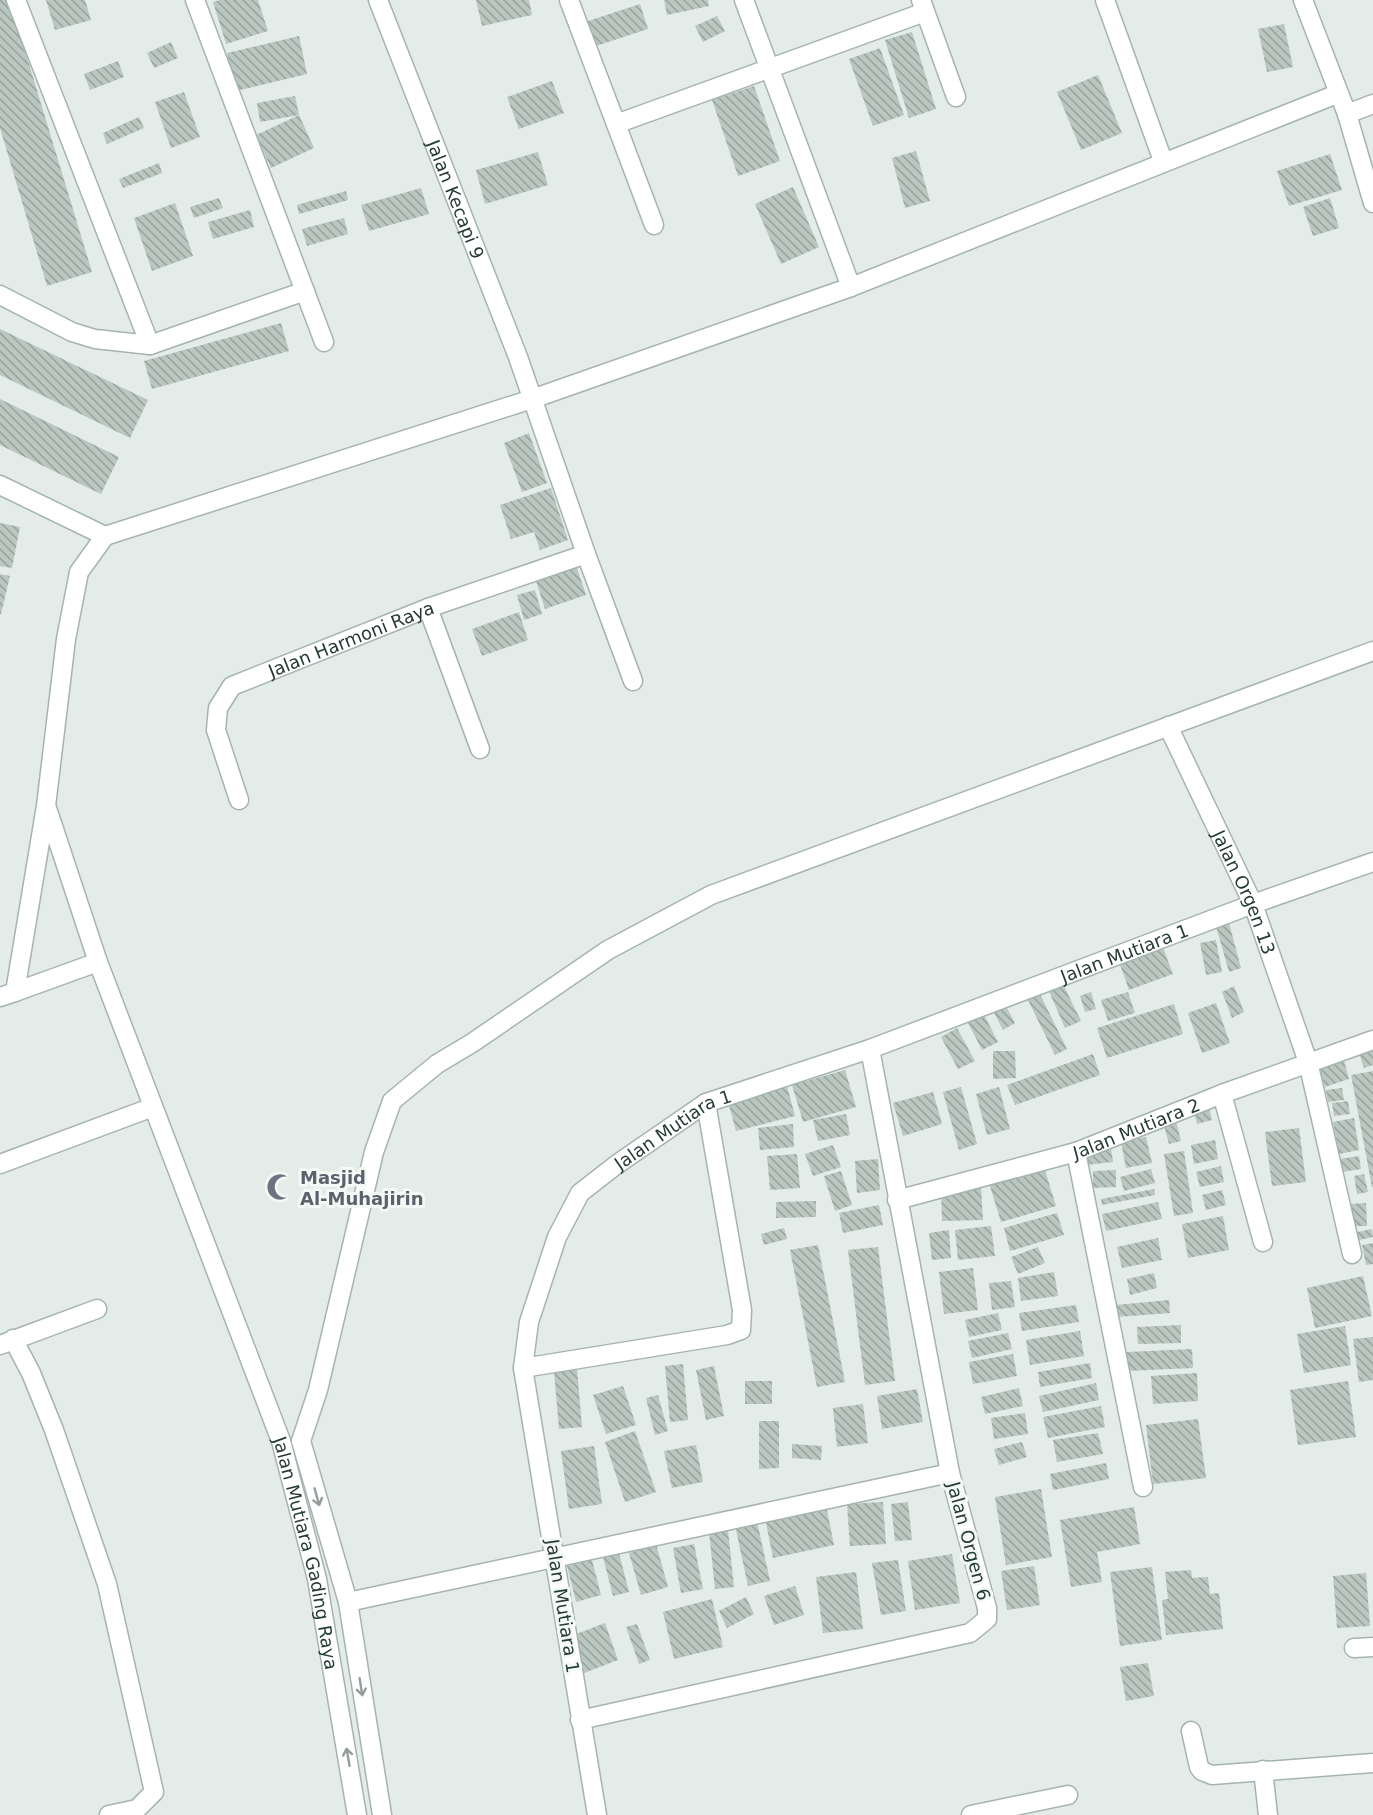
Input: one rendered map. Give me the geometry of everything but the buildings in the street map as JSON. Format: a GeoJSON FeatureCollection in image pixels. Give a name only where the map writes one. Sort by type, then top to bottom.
{"type":"FeatureCollection","features":[{"type":"Feature","properties":{"kind":"street"},"geometry":{"type":"LineString","coordinates":[[16,0],[150,345]]}},
{"type":"Feature","properties":{"kind":"street"},"geometry":{"type":"LineString","coordinates":[[195,0],[324,342]]}},
{"type":"Feature","properties":{"kind":"street","name":"Jalan Kecapi 9"},"geometry":{"type":"LineString","coordinates":[[378,0],[532,399],[633,681]]}},
{"type":"Feature","properties":{"kind":"street"},"geometry":{"type":"LineString","coordinates":[[569,0],[654,225]]}},
{"type":"Feature","properties":{"kind":"street"},"geometry":{"type":"LineString","coordinates":[[744,0],[851,287]]}},
{"type":"Feature","properties":{"kind":"street"},"geometry":{"type":"LineString","coordinates":[[1105,0],[1163,161]]}},
{"type":"Feature","properties":{"kind":"street"},"geometry":{"type":"LineString","coordinates":[[1303,0],[1337,94],[1347,114],[1373,203]]}},
{"type":"Feature","properties":{"kind":"street"},"geometry":{"type":"LineString","coordinates":[[616,124],[770,69],[923,6],[956,97]]}},
{"type":"Feature","properties":{"kind":"street"},"geometry":{"type":"LineString","coordinates":[[7,994],[46,806],[66,639],[79,572],[105,536],[532,399],[851,287],[1163,161],[1337,94]]}},
{"type":"Feature","properties":{"kind":"street"},"geometry":{"type":"LineString","coordinates":[[1347,114],[1373,104]]}},
{"type":"Feature","properties":{"kind":"street"},"geometry":{"type":"LineString","coordinates":[[0,296],[72,332],[95,339],[150,345],[305,291]]}},
{"type":"Feature","properties":{"kind":"street"},"geometry":{"type":"LineString","coordinates":[[0,485],[105,536]]}},
{"type":"Feature","properties":{"kind":"street","name":"Jalan Harmoni Raya"},"geometry":{"type":"LineString","coordinates":[[239,800],[216,730],[218,708],[232,686],[428,608],[586,554]]}},
{"type":"Feature","properties":{"kind":"street"},"geometry":{"type":"LineString","coordinates":[[428,608],[480,749]]}},
{"type":"Feature","properties":{"kind":"street"},"geometry":{"type":"LineString","coordinates":[[301,1441],[318,1390],[374,1152],[392,1101],[437,1064],[472,1043],[608,950],[711,895],[1373,651]]}},
{"type":"Feature","properties":{"kind":"street","name":"Jalan Orgen 13"},"geometry":{"type":"LineString","coordinates":[[1168,726],[1253,904],[1308,1062],[1352,1254]]}},
{"type":"Feature","properties":{"kind":"street"},"geometry":{"type":"LineString","coordinates":[[46,806],[98,962],[281,1441]]}},
{"type":"Feature","properties":{"kind":"street","name":"Jalan Mutiara 1"},"geometry":{"type":"LineString","coordinates":[[597,1815],[523,1368],[529,1322],[556,1237],[580,1193],[616,1165],[706,1103],[870,1049],[1253,904],[1373,862]]}},
{"type":"Feature","properties":{"kind":"street"},"geometry":{"type":"LineString","coordinates":[[7,994],[98,962]]}},
{"type":"Feature","properties":{"kind":"street","name":"Jalan Mutiara 2"},"geometry":{"type":"LineString","coordinates":[[897,1200],[1077,1152],[1222,1094],[1373,1041]]}},
{"type":"Feature","properties":{"kind":"street","name":"Jalan Orgen 6"},"geometry":{"type":"LineString","coordinates":[[580,1720],[970,1633],[982,1626],[987,1619],[987,1608],[950,1473],[870,1049]]}},
{"type":"Feature","properties":{"kind":"street"},"geometry":{"type":"LineString","coordinates":[[1222,1094],[1263,1242]]}},
{"type":"Feature","properties":{"kind":"street"},"geometry":{"type":"LineString","coordinates":[[523,1368],[727,1335],[741,1330],[742,1310],[706,1103]]}},
{"type":"Feature","properties":{"kind":"street"},"geometry":{"type":"LineString","coordinates":[[0,1164],[153,1107]]}},
{"type":"Feature","properties":{"kind":"street"},"geometry":{"type":"LineString","coordinates":[[1077,1152],[1143,1487]]}},
{"type":"Feature","properties":{"kind":"street"},"geometry":{"type":"LineString","coordinates":[[97,1310],[6,1342],[31,1373],[54,1430],[107,1584],[154,1792],[137,1809],[109,1815]]}},
{"type":"Feature","properties":{"kind":"street","name":"Jalan Mutiara Gading Raya"},"geometry":{"type":"LineString","coordinates":[[357,1815],[317,1579],[281,1441],[301,1441],[348,1602],[382,1815]]}},
{"type":"Feature","properties":{"kind":"street"},"geometry":{"type":"LineString","coordinates":[[348,1602],[950,1473]]}},
{"type":"Feature","properties":{"kind":"street"},"geometry":{"type":"LineString","coordinates":[[1354,1648],[1373,1647]]}},
{"type":"Feature","properties":{"kind":"street"},"geometry":{"type":"LineString","coordinates":[[1191,1731],[1202,1771],[1212,1775],[1373,1763]]}},
{"type":"Feature","properties":{"kind":"street"},"geometry":{"type":"LineString","coordinates":[[1263,1770],[1268,1815]]}},
{"type":"Feature","properties":{"kind":"street"},"geometry":{"type":"LineString","coordinates":[[971,1815],[1068,1795]]}},
{"type":"Feature","properties":{"kind":"place","name":"Masjid Al-Muhajirin"},"geometry":{"type":"Point","coordinates":[280,1187]}}]}
